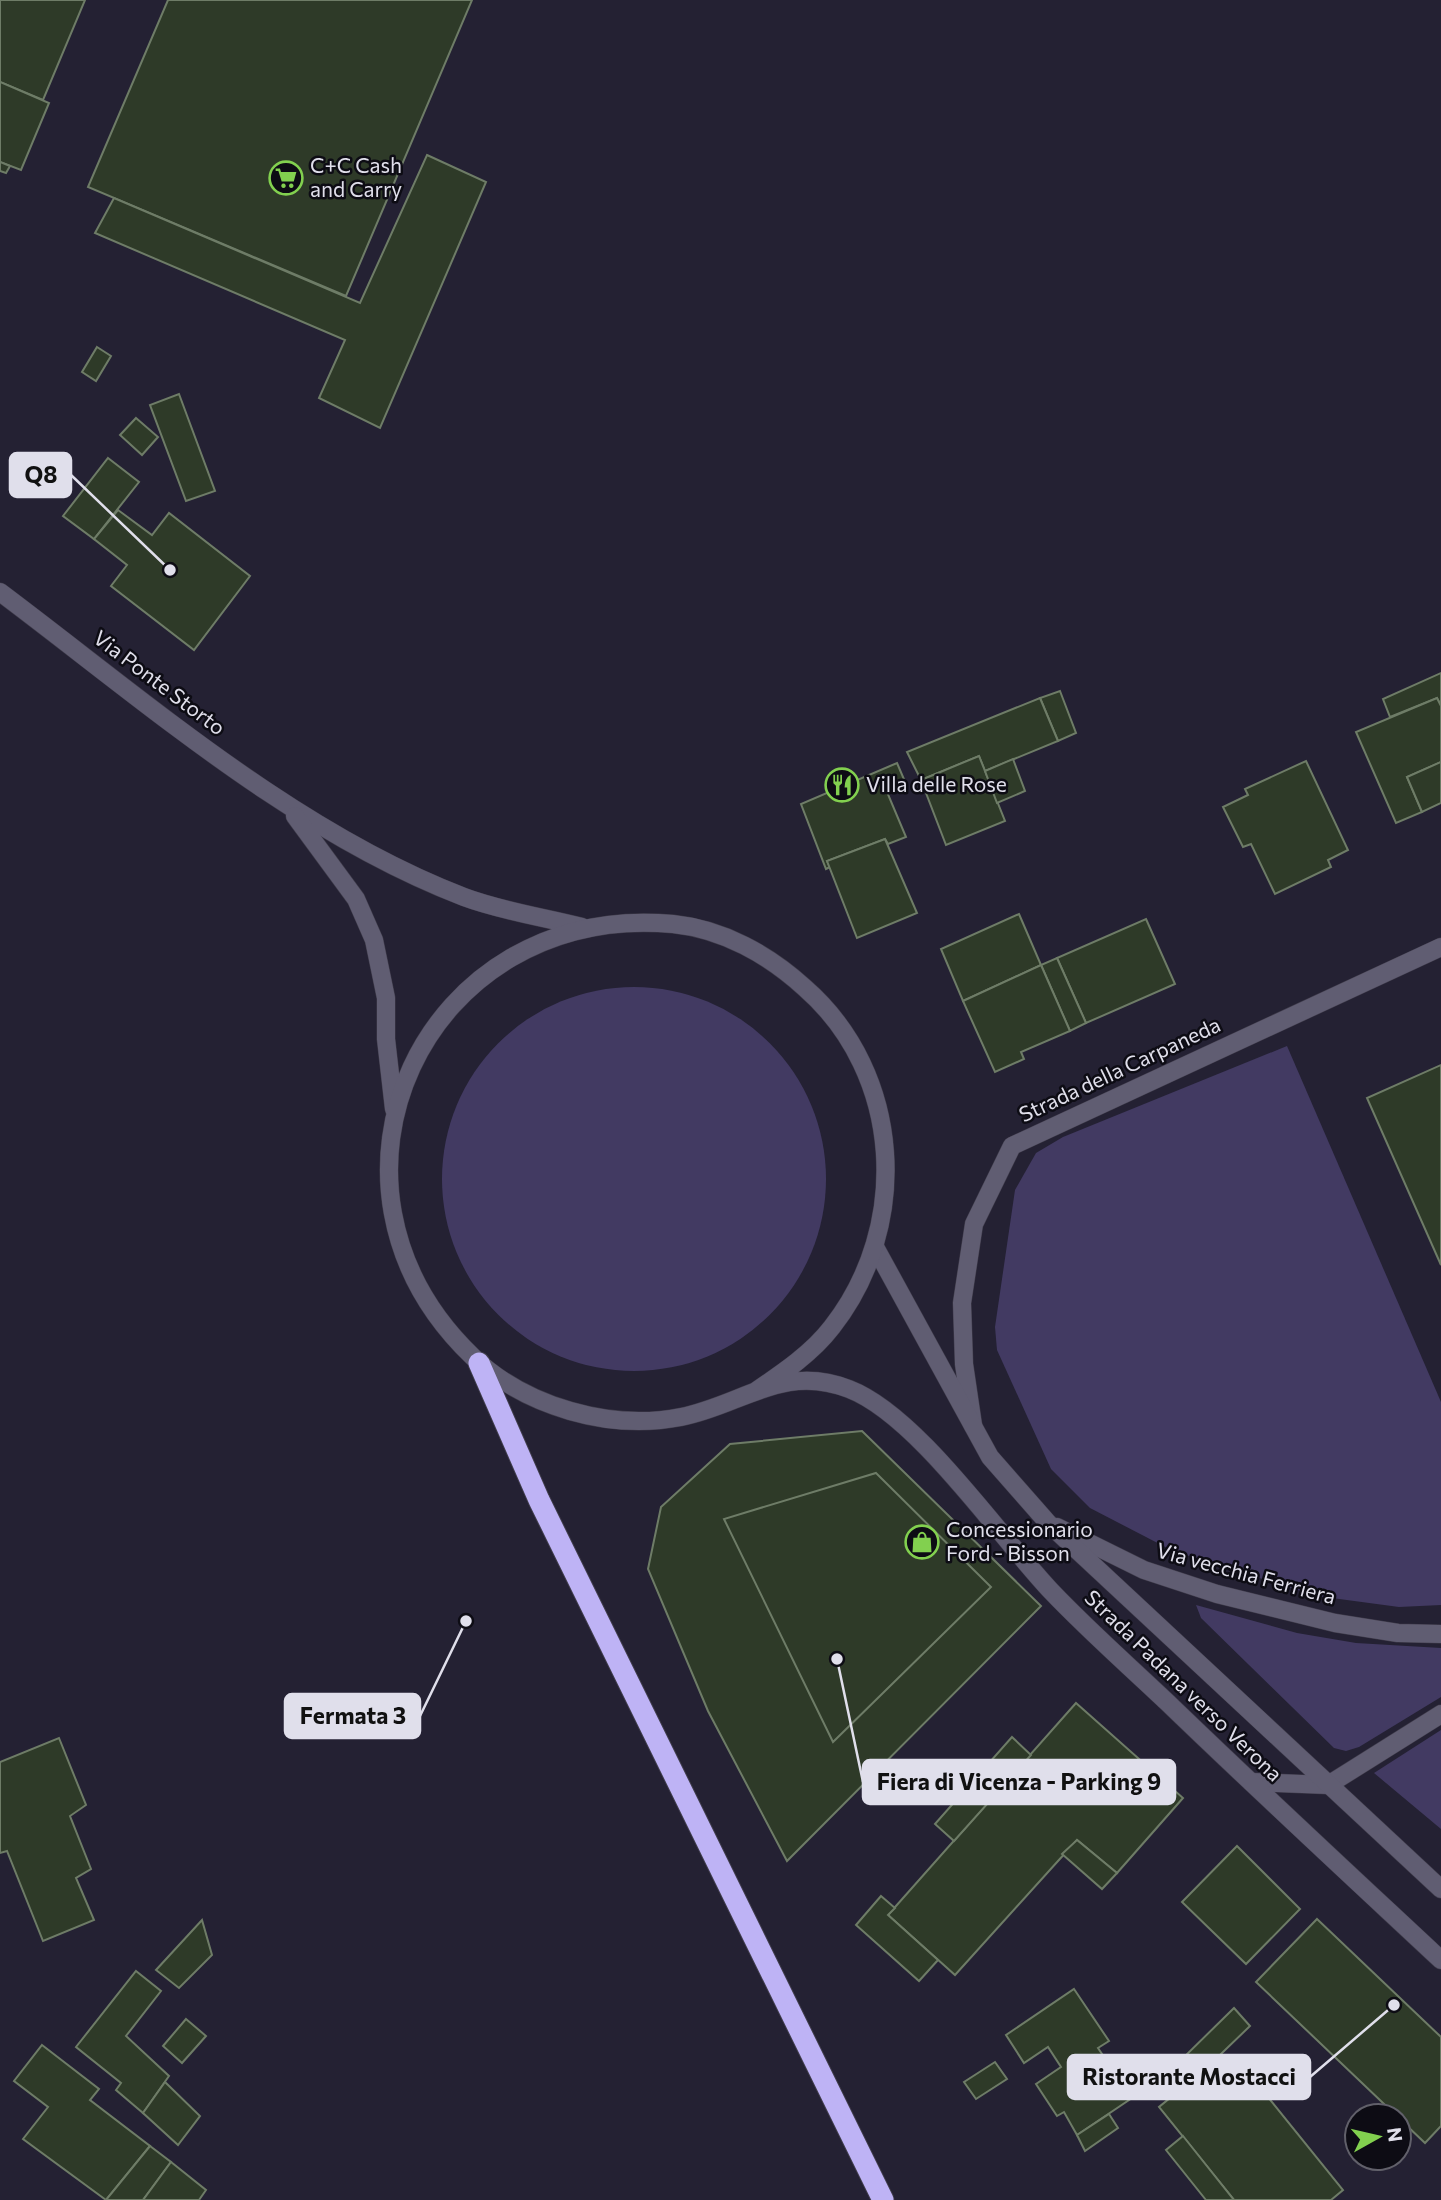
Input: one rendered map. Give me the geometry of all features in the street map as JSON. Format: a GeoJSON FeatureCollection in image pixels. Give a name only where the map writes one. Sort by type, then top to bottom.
{"type":"FeatureCollection","features":[{"type":"Feature","properties":{"kind":"highway"},"geometry":{"type":"LineString","coordinates":[[479,1363],[539,1500],[883,2200]]}},
{"type":"Feature","properties":{"kind":"main road","name":"Via Ponte Storto"},"geometry":{"type":"LineString","coordinates":[[0,592],[291,810],[395,867],[466,898],[582,927]]}},
{"type":"Feature","properties":{"kind":"main road","name":"Via Ponte Storto"},"geometry":{"type":"LineString","coordinates":[[291,810],[356,899],[374,940],[386,998],[386,1039],[395,1114]]}},
{"type":"Feature","properties":{"kind":"main road","name":"Strada Padana verso Verona"},"geometry":{"type":"LineString","coordinates":[[756,1391],[796,1364],[830,1330],[856,1291],[875,1247],[886,1195],[886,1143],[874,1091],[852,1043],[821,1001],[782,967],[736,941],[686,925],[634,920],[582,927],[530,946],[482,975],[443,1014],[414,1061],[395,1114],[388,1160],[391,1206],[402,1251],[421,1292],[446,1331],[479,1363],[514,1388],[555,1406],[597,1417],[640,1420],[684,1416],[800,1379],[850,1389],[888,1413],[924,1446],[1051,1592],[1441,1960]]}},
{"type":"Feature","properties":{"kind":"main road","name":"Strada della Carpaneda"},"geometry":{"type":"LineString","coordinates":[[974,1432],[964,1364],[962,1303],[974,1224],[1012,1146],[1441,947]]}},
{"type":"Feature","properties":{"kind":"main road","name":"Strada Padana verso Verona"},"geometry":{"type":"LineString","coordinates":[[875,1247],[974,1432],[990,1457],[1048,1523],[1441,1889]]}},
{"type":"Feature","properties":{"kind":"main road","name":"Via vecchia Ferriera"},"geometry":{"type":"LineString","coordinates":[[1048,1523],[1144,1570],[1217,1594],[1335,1623],[1398,1633],[1441,1634]]}},
{"type":"Feature","properties":{"kind":"main road"},"geometry":{"type":"LineString","coordinates":[[1251,1782],[1328,1785],[1441,1714]]}},
{"type":"Feature","properties":{"kind":"shaded area"},"geometry":{"type":"Polygon","coordinates":[[[634,987],[671,991],[724,1010],[756,1031],[782,1057],[811,1106],[822,1142],[826,1179],[822,1216],[803,1269],[782,1301],[756,1327],[707,1356],[671,1367],[634,1371],[597,1367],[544,1348],[512,1327],[486,1301],[457,1252],[446,1216],[442,1179],[446,1142],[465,1089],[486,1057],[512,1031],[561,1002],[597,991],[634,987]]]}},
{"type":"Feature","properties":{"kind":"shaded area"},"geometry":{"type":"Polygon","coordinates":[[[1287,1046],[1441,1402],[1441,1605],[1399,1607],[1317,1596],[1173,1551],[1090,1508],[1051,1469],[997,1350],[995,1327],[1015,1190],[1036,1153],[1063,1137],[1287,1046]]]}},
{"type":"Feature","properties":{"kind":"shaded area"},"geometry":{"type":"Polygon","coordinates":[[[1196,1605],[1297,1633],[1356,1643],[1441,1648],[1441,1697],[1359,1747],[1346,1751],[1334,1748],[1201,1618],[1196,1605]]]}},
{"type":"Feature","properties":{"kind":"shaded area"},"geometry":{"type":"Polygon","coordinates":[[[1441,1730],[1441,1829],[1374,1773],[1441,1730]]]}},
{"type":"Feature","properties":{"kind":"building"},"geometry":{"type":"Polygon","coordinates":[[[0,0],[85,0],[43,100],[0,82],[0,0]]]}},
{"type":"Feature","properties":{"kind":"building"},"geometry":{"type":"Polygon","coordinates":[[[168,0],[472,0],[346,296],[88,187],[168,0]]]}},
{"type":"Feature","properties":{"kind":"building"},"geometry":{"type":"Polygon","coordinates":[[[0,82],[49,103],[21,170],[0,162],[0,82]]]}},
{"type":"Feature","properties":{"kind":"building"},"geometry":{"type":"Polygon","coordinates":[[[427,155],[486,182],[380,428],[319,398],[345,340],[95,233],[114,198],[360,303],[427,155]]]}},
{"type":"Feature","properties":{"kind":"building"},"geometry":{"type":"Polygon","coordinates":[[[0,162],[10,166],[6,173],[0,171],[0,162]]]}},
{"type":"Feature","properties":{"kind":"building"},"geometry":{"type":"Polygon","coordinates":[[[97,347],[111,356],[96,381],[82,372],[97,347]]]}},
{"type":"Feature","properties":{"kind":"building"},"geometry":{"type":"Polygon","coordinates":[[[179,394],[215,491],[186,501],[150,405],[179,394]]]}},
{"type":"Feature","properties":{"kind":"building"},"geometry":{"type":"Polygon","coordinates":[[[136,418],[158,437],[142,455],[120,435],[136,418]]]}},
{"type":"Feature","properties":{"kind":"building"},"geometry":{"type":"Polygon","coordinates":[[[108,458],[139,482],[94,539],[63,516],[108,458]]]}},
{"type":"Feature","properties":{"kind":"building"},"geometry":{"type":"Polygon","coordinates":[[[118,510],[152,535],[169,513],[250,576],[194,650],[111,586],[127,565],[94,539],[118,510]]]}},
{"type":"Feature","properties":{"kind":"building"},"geometry":{"type":"Polygon","coordinates":[[[1441,673],[1441,706],[1437,698],[1390,717],[1383,699],[1441,673]]]}},
{"type":"Feature","properties":{"kind":"building"},"geometry":{"type":"Polygon","coordinates":[[[1060,691],[1076,733],[1058,741],[1040,698],[1060,691]]]}},
{"type":"Feature","properties":{"kind":"building"},"geometry":{"type":"Polygon","coordinates":[[[1040,698],[1058,741],[985,771],[979,756],[921,780],[907,752],[1040,698]]]}},
{"type":"Feature","properties":{"kind":"building"},"geometry":{"type":"Polygon","coordinates":[[[1437,698],[1441,706],[1441,762],[1407,777],[1422,812],[1396,823],[1356,732],[1437,698]]]}},
{"type":"Feature","properties":{"kind":"building"},"geometry":{"type":"Polygon","coordinates":[[[979,756],[1005,821],[946,845],[921,780],[979,756]]]}},
{"type":"Feature","properties":{"kind":"building"},"geometry":{"type":"Polygon","coordinates":[[[1013,759],[1025,791],[997,803],[985,771],[1013,759]]]}},
{"type":"Feature","properties":{"kind":"building"},"geometry":{"type":"Polygon","coordinates":[[[1306,761],[1348,850],[1328,860],[1331,867],[1275,894],[1251,844],[1243,847],[1223,807],[1248,795],[1245,789],[1306,761]]]}},
{"type":"Feature","properties":{"kind":"building"},"geometry":{"type":"Polygon","coordinates":[[[1441,762],[1441,803],[1422,812],[1407,777],[1441,762]]]}},
{"type":"Feature","properties":{"kind":"building"},"geometry":{"type":"Polygon","coordinates":[[[897,763],[906,784],[887,792],[906,837],[888,844],[885,839],[827,861],[830,867],[826,869],[801,804],[897,763]]]}},
{"type":"Feature","properties":{"kind":"building"},"geometry":{"type":"Polygon","coordinates":[[[885,839],[917,913],[857,938],[827,861],[885,839]]]}},
{"type":"Feature","properties":{"kind":"building"},"geometry":{"type":"Polygon","coordinates":[[[1019,914],[1041,965],[963,1001],[941,949],[1019,914]]]}},
{"type":"Feature","properties":{"kind":"building"},"geometry":{"type":"Polygon","coordinates":[[[1146,919],[1175,984],[1086,1023],[1057,958],[1146,919]]]}},
{"type":"Feature","properties":{"kind":"building"},"geometry":{"type":"Polygon","coordinates":[[[1057,958],[1086,1023],[1070,1031],[1041,965],[1057,958]]]}},
{"type":"Feature","properties":{"kind":"building"},"geometry":{"type":"Polygon","coordinates":[[[1041,965],[1070,1031],[1021,1052],[1024,1059],[995,1072],[963,1001],[1041,965]]]}},
{"type":"Feature","properties":{"kind":"building"},"geometry":{"type":"Polygon","coordinates":[[[1441,1065],[1441,1265],[1367,1098],[1441,1065]]]}},
{"type":"Feature","properties":{"kind":"building"},"geometry":{"type":"Polygon","coordinates":[[[862,1431],[1041,1606],[787,1861],[708,1711],[648,1569],[661,1507],[730,1444],[862,1431]]]}},
{"type":"Feature","properties":{"kind":"building"},"geometry":{"type":"Polygon","coordinates":[[[876,1473],[991,1587],[833,1742],[724,1519],[876,1473]]]}},
{"type":"Feature","properties":{"kind":"building"},"geometry":{"type":"Polygon","coordinates":[[[1076,1703],[1183,1798],[1117,1873],[1077,1840],[955,1975],[888,1915],[1076,1703]]]}},
{"type":"Feature","properties":{"kind":"building"},"geometry":{"type":"Polygon","coordinates":[[[1012,1737],[1031,1755],[954,1841],[935,1824],[1012,1737]]]}},
{"type":"Feature","properties":{"kind":"building"},"geometry":{"type":"Polygon","coordinates":[[[59,1738],[86,1805],[70,1816],[91,1869],[76,1878],[94,1920],[43,1941],[7,1851],[0,1853],[0,1762],[59,1738]]]}},
{"type":"Feature","properties":{"kind":"building"},"geometry":{"type":"Polygon","coordinates":[[[1077,1840],[1117,1873],[1102,1889],[1062,1854],[1077,1840]]]}},
{"type":"Feature","properties":{"kind":"building"},"geometry":{"type":"Polygon","coordinates":[[[1237,1846],[1300,1909],[1246,1964],[1182,1902],[1237,1846]]]}},
{"type":"Feature","properties":{"kind":"building"},"geometry":{"type":"Polygon","coordinates":[[[881,1896],[895,1908],[888,1915],[938,1960],[919,1981],[856,1925],[881,1896]]]}},
{"type":"Feature","properties":{"kind":"building"},"geometry":{"type":"Polygon","coordinates":[[[1317,1919],[1441,2037],[1441,2126],[1425,2143],[1413,2132],[1413,2102],[1382,2102],[1256,1982],[1317,1919]]]}},
{"type":"Feature","properties":{"kind":"building"},"geometry":{"type":"Polygon","coordinates":[[[202,1920],[212,1955],[179,1988],[156,1970],[202,1920]]]}},
{"type":"Feature","properties":{"kind":"building"},"geometry":{"type":"Polygon","coordinates":[[[136,1971],[161,1991],[126,2036],[169,2076],[143,2113],[116,2090],[121,2083],[76,2047],[136,1971]]]}},
{"type":"Feature","properties":{"kind":"building"},"geometry":{"type":"Polygon","coordinates":[[[1074,1989],[1109,2041],[1098,2048],[1132,2098],[1077,2135],[1064,2112],[1057,2116],[1036,2084],[1061,2067],[1048,2047],[1024,2063],[1006,2035],[1074,1989]]]}},
{"type":"Feature","properties":{"kind":"building"},"geometry":{"type":"Polygon","coordinates":[[[1234,2008],[1250,2026],[1195,2079],[1180,2061],[1234,2008]]]}},
{"type":"Feature","properties":{"kind":"building"},"geometry":{"type":"Polygon","coordinates":[[[186,2019],[206,2036],[182,2063],[163,2046],[186,2019]]]}},
{"type":"Feature","properties":{"kind":"building"},"geometry":{"type":"Polygon","coordinates":[[[42,2045],[99,2089],[90,2100],[150,2146],[106,2200],[23,2139],[48,2107],[14,2081],[42,2045]]]}},
{"type":"Feature","properties":{"kind":"building"},"geometry":{"type":"Polygon","coordinates":[[[1217,2060],[1243,2090],[1255,2081],[1343,2190],[1331,2200],[1234,2200],[1159,2107],[1217,2060]]]}},
{"type":"Feature","properties":{"kind":"building"},"geometry":{"type":"Polygon","coordinates":[[[995,2062],[1007,2079],[976,2099],[964,2082],[995,2062]]]}},
{"type":"Feature","properties":{"kind":"building"},"geometry":{"type":"Polygon","coordinates":[[[165,2082],[200,2116],[178,2145],[143,2113],[165,2082]]]}},
{"type":"Feature","properties":{"kind":"building"},"geometry":{"type":"Polygon","coordinates":[[[1109,2114],[1118,2128],[1085,2151],[1077,2135],[1109,2114]]]}},
{"type":"Feature","properties":{"kind":"building"},"geometry":{"type":"Polygon","coordinates":[[[1183,2136],[1234,2200],[1206,2200],[1166,2150],[1183,2136]]]}},
{"type":"Feature","properties":{"kind":"building"},"geometry":{"type":"Polygon","coordinates":[[[150,2146],[171,2162],[143,2200],[106,2200],[150,2146]]]}},
{"type":"Feature","properties":{"kind":"building"},"geometry":{"type":"Polygon","coordinates":[[[171,2162],[206,2190],[199,2200],[143,2200],[171,2162]]]}},
{"type":"Feature","properties":{"kind":"place","name":"C+C Cash and Carry"},"geometry":{"type":"Point","coordinates":[286,178]}},
{"type":"Feature","properties":{"kind":"place","name":"Q8"},"geometry":{"type":"Point","coordinates":[170,570]}},
{"type":"Feature","properties":{"kind":"place","name":"Villa delle Rose"},"geometry":{"type":"Point","coordinates":[842,785]}},
{"type":"Feature","properties":{"kind":"place","name":"Concessionario Ford - Bisson"},"geometry":{"type":"Point","coordinates":[922,1542]}},
{"type":"Feature","properties":{"kind":"place","name":"Fermata 3"},"geometry":{"type":"Point","coordinates":[466,1621]}},
{"type":"Feature","properties":{"kind":"place","name":"Fiera di Vicenza - Parking 9"},"geometry":{"type":"Point","coordinates":[837,1659]}},
{"type":"Feature","properties":{"kind":"place","name":"Ristorante Mostacci"},"geometry":{"type":"Point","coordinates":[1394,2005]}}]}
